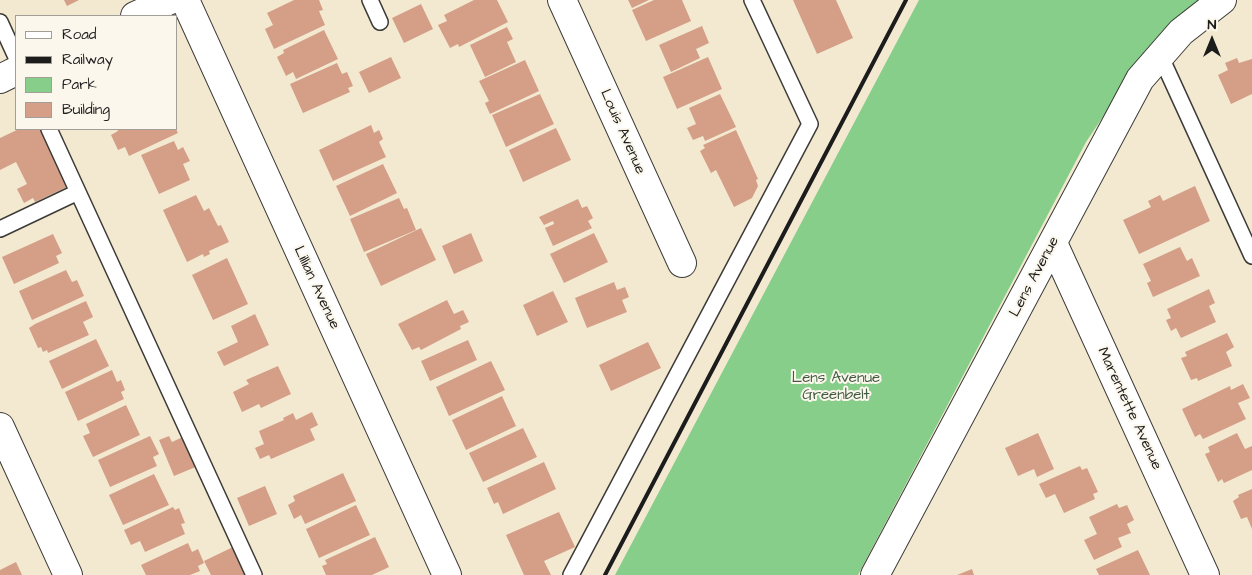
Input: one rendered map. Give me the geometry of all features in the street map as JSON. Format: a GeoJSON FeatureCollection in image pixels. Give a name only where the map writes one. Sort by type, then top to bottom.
{"type":"FeatureCollection","features":[{"type":"Feature","properties":{"kind":"street"},"geometry":{"type":"LineString","coordinates":[[137,15],[170,0]]}},
{"type":"Feature","properties":{"kind":"street","name":"Lillian Avenue"},"geometry":{"type":"LineString","coordinates":[[185,0],[447,575]]}},
{"type":"Feature","properties":{"kind":"street","name":"Louis Avenue"},"geometry":{"type":"LineString","coordinates":[[562,0],[682,264]]}},
{"type":"Feature","properties":{"kind":"street","name":"Lens Avenue"},"geometry":{"type":"LineString","coordinates":[[875,575],[1140,79],[1181,32],[1222,0]]}},
{"type":"Feature","properties":{"kind":"street"},"geometry":{"type":"LineString","coordinates":[[0,79],[15,72]]}},
{"type":"Feature","properties":{"kind":"street","name":"Marentette Avenue"},"geometry":{"type":"LineString","coordinates":[[1053,243],[1205,575]]}},
{"type":"Feature","properties":{"kind":"street"},"geometry":{"type":"LineString","coordinates":[[0,427],[68,575]]}},
{"type":"Feature","properties":{"kind":"lane"},"geometry":{"type":"LineString","coordinates":[[370,0],[380,22]]}},
{"type":"Feature","properties":{"kind":"lane"},"geometry":{"type":"LineString","coordinates":[[571,575],[810,124],[752,0]]}},
{"type":"Feature","properties":{"kind":"lane"},"geometry":{"type":"LineString","coordinates":[[0,22],[15,55]]}},
{"type":"Feature","properties":{"kind":"lane"},"geometry":{"type":"LineString","coordinates":[[1160,55],[1252,256]]}},
{"type":"Feature","properties":{"kind":"lane"},"geometry":{"type":"LineString","coordinates":[[49,130],[254,575]]}},
{"type":"Feature","properties":{"kind":"lane"},"geometry":{"type":"LineString","coordinates":[[0,229],[78,192]]}},
{"type":"Feature","properties":{"kind":"green space","name":"Lens Avenue Greenbelt"},"geometry":{"type":"Polygon","coordinates":[[[919,0],[1202,0],[1154,41],[1086,142],[858,575],[615,575],[919,0]]]}},
{"type":"Feature","properties":{"kind":"building"},"geometry":{"type":"Polygon","coordinates":[[[64,0],[79,0],[67,6],[64,0]]]}},
{"type":"Feature","properties":{"kind":"building"},"geometry":{"type":"Polygon","coordinates":[[[294,0],[319,0],[323,10],[319,11],[325,25],[274,49],[265,29],[273,25],[267,13],[294,0]]]}},
{"type":"Feature","properties":{"kind":"building"},"geometry":{"type":"Polygon","coordinates":[[[474,0],[497,0],[508,22],[459,47],[458,44],[450,48],[438,25],[447,21],[444,15],[474,0]]]}},
{"type":"Feature","properties":{"kind":"building"},"geometry":{"type":"Polygon","coordinates":[[[628,0],[649,0],[632,8],[628,0]]]}},
{"type":"Feature","properties":{"kind":"building"},"geometry":{"type":"Polygon","coordinates":[[[654,0],[682,0],[691,21],[646,41],[632,10],[654,0]]]}},
{"type":"Feature","properties":{"kind":"building"},"geometry":{"type":"Polygon","coordinates":[[[793,0],[836,0],[853,38],[817,54],[793,0]]]}},
{"type":"Feature","properties":{"kind":"building"},"geometry":{"type":"Polygon","coordinates":[[[421,4],[433,29],[404,43],[392,18],[421,4]]]}},
{"type":"Feature","properties":{"kind":"building"},"geometry":{"type":"Polygon","coordinates":[[[702,26],[709,43],[696,49],[700,58],[671,72],[659,45],[702,26]]]}},
{"type":"Feature","properties":{"kind":"building"},"geometry":{"type":"Polygon","coordinates":[[[507,27],[513,39],[507,42],[516,62],[485,77],[470,45],[507,27]]]}},
{"type":"Feature","properties":{"kind":"building"},"geometry":{"type":"Polygon","coordinates":[[[324,30],[338,59],[296,79],[293,72],[286,76],[277,57],[284,53],[283,50],[324,30]]]}},
{"type":"Feature","properties":{"kind":"building"},"geometry":{"type":"Polygon","coordinates":[[[391,57],[401,78],[369,93],[359,72],[391,57]]]}},
{"type":"Feature","properties":{"kind":"building"},"geometry":{"type":"Polygon","coordinates":[[[708,57],[722,89],[677,109],[663,77],[708,57]]]}},
{"type":"Feature","properties":{"kind":"building"},"geometry":{"type":"Polygon","coordinates":[[[1237,58],[1239,63],[1252,59],[1252,94],[1231,104],[1218,75],[1228,70],[1225,63],[1237,58]]]}},
{"type":"Feature","properties":{"kind":"building"},"geometry":{"type":"Polygon","coordinates":[[[525,60],[539,91],[490,114],[485,103],[489,101],[479,81],[525,60]]]}},
{"type":"Feature","properties":{"kind":"building"},"geometry":{"type":"Polygon","coordinates":[[[337,63],[342,74],[347,72],[353,86],[348,88],[350,92],[303,113],[290,84],[337,63]]]}},
{"type":"Feature","properties":{"kind":"building"},"geometry":{"type":"Polygon","coordinates":[[[540,94],[554,124],[506,147],[492,115],[540,94]]]}},
{"type":"Feature","properties":{"kind":"building"},"geometry":{"type":"Polygon","coordinates":[[[720,94],[736,127],[705,141],[703,136],[693,140],[687,128],[696,124],[689,108],[720,94]]]}},
{"type":"Feature","properties":{"kind":"building"},"geometry":{"type":"Polygon","coordinates":[[[371,125],[374,133],[379,130],[383,139],[379,142],[386,157],[333,181],[319,150],[371,125]]]}},
{"type":"Feature","properties":{"kind":"building"},"geometry":{"type":"Polygon","coordinates":[[[556,128],[571,160],[523,182],[509,150],[556,128]]]}},
{"type":"Feature","properties":{"kind":"building"},"geometry":{"type":"Polygon","coordinates":[[[17,130],[42,130],[69,186],[35,202],[33,198],[24,203],[17,189],[27,184],[16,162],[0,170],[0,138],[17,130]]]}},
{"type":"Feature","properties":{"kind":"building"},"geometry":{"type":"Polygon","coordinates":[[[176,130],[178,133],[129,156],[125,147],[118,150],[111,135],[118,131],[176,130]]]}},
{"type":"Feature","properties":{"kind":"building"},"geometry":{"type":"Polygon","coordinates":[[[736,130],[758,179],[756,180],[758,186],[752,198],[734,207],[716,170],[711,173],[700,151],[705,148],[703,145],[736,130]]]}},
{"type":"Feature","properties":{"kind":"building"},"geometry":{"type":"Polygon","coordinates":[[[174,141],[178,150],[183,147],[190,161],[183,164],[190,180],[159,194],[141,155],[174,141]]]}},
{"type":"Feature","properties":{"kind":"building"},"geometry":{"type":"Polygon","coordinates":[[[383,164],[397,193],[350,216],[336,186],[383,164]]]}},
{"type":"Feature","properties":{"kind":"building"},"geometry":{"type":"Polygon","coordinates":[[[1195,186],[1210,221],[1139,254],[1123,220],[1151,207],[1148,201],[1160,195],[1163,201],[1195,186]]]}},
{"type":"Feature","properties":{"kind":"building"},"geometry":{"type":"Polygon","coordinates":[[[196,195],[204,211],[209,208],[218,226],[221,225],[229,242],[209,251],[210,254],[204,257],[203,254],[187,262],[163,210],[196,195]]]}},
{"type":"Feature","properties":{"kind":"building"},"geometry":{"type":"Polygon","coordinates":[[[399,198],[404,209],[407,208],[416,230],[364,252],[350,219],[399,198]]]}},
{"type":"Feature","properties":{"kind":"building"},"geometry":{"type":"Polygon","coordinates":[[[578,199],[582,208],[587,206],[593,218],[588,221],[592,228],[553,246],[545,228],[554,224],[553,221],[544,225],[539,217],[578,199]]]}},
{"type":"Feature","properties":{"kind":"building"},"geometry":{"type":"Polygon","coordinates":[[[421,228],[436,260],[381,286],[366,254],[421,228]]]}},
{"type":"Feature","properties":{"kind":"building"},"geometry":{"type":"Polygon","coordinates":[[[471,233],[483,261],[454,274],[442,246],[471,233]]]}},
{"type":"Feature","properties":{"kind":"building"},"geometry":{"type":"Polygon","coordinates":[[[594,233],[608,262],[564,283],[550,254],[594,233]]]}},
{"type":"Feature","properties":{"kind":"building"},"geometry":{"type":"Polygon","coordinates":[[[53,234],[62,253],[56,256],[59,263],[14,284],[2,257],[53,234]]]}},
{"type":"Feature","properties":{"kind":"building"},"geometry":{"type":"Polygon","coordinates":[[[1180,247],[1187,261],[1192,258],[1200,276],[1153,297],[1147,283],[1151,281],[1143,264],[1180,247]]]}},
{"type":"Feature","properties":{"kind":"building"},"geometry":{"type":"Polygon","coordinates":[[[227,258],[248,304],[213,320],[192,275],[227,258]]]}},
{"type":"Feature","properties":{"kind":"building"},"geometry":{"type":"Polygon","coordinates":[[[66,270],[72,282],[77,280],[84,296],[32,320],[19,291],[66,270]]]}},
{"type":"Feature","properties":{"kind":"building"},"geometry":{"type":"Polygon","coordinates":[[[614,282],[617,290],[625,287],[629,297],[622,300],[627,312],[587,328],[575,298],[614,282]]]}},
{"type":"Feature","properties":{"kind":"building"},"geometry":{"type":"Polygon","coordinates":[[[1209,289],[1215,303],[1209,306],[1216,322],[1181,338],[1176,328],[1171,331],[1166,320],[1171,318],[1167,309],[1209,289]]]}},
{"type":"Feature","properties":{"kind":"building"},"geometry":{"type":"Polygon","coordinates":[[[553,291],[568,322],[537,336],[523,305],[553,291]]]}},
{"type":"Feature","properties":{"kind":"building"},"geometry":{"type":"Polygon","coordinates":[[[447,300],[454,314],[463,310],[469,322],[460,326],[461,329],[421,350],[419,347],[412,350],[398,324],[447,300]]]}},
{"type":"Feature","properties":{"kind":"building"},"geometry":{"type":"Polygon","coordinates":[[[86,301],[93,317],[83,322],[89,335],[48,353],[47,350],[43,352],[41,347],[38,348],[29,328],[86,301]]]}},
{"type":"Feature","properties":{"kind":"building"},"geometry":{"type":"Polygon","coordinates":[[[255,314],[269,345],[224,366],[217,352],[238,342],[231,326],[255,314]]]}},
{"type":"Feature","properties":{"kind":"building"},"geometry":{"type":"Polygon","coordinates":[[[1227,333],[1234,347],[1226,352],[1232,366],[1198,381],[1197,378],[1191,380],[1181,358],[1187,356],[1185,352],[1227,333]]]}},
{"type":"Feature","properties":{"kind":"building"},"geometry":{"type":"Polygon","coordinates":[[[96,339],[109,366],[62,389],[49,361],[96,339]]]}},
{"type":"Feature","properties":{"kind":"building"},"geometry":{"type":"Polygon","coordinates":[[[468,340],[477,360],[430,381],[421,361],[468,340]]]}},
{"type":"Feature","properties":{"kind":"building"},"geometry":{"type":"Polygon","coordinates":[[[648,342],[661,368],[611,391],[599,365],[648,342]]]}},
{"type":"Feature","properties":{"kind":"building"},"geometry":{"type":"Polygon","coordinates":[[[491,361],[505,390],[449,416],[436,387],[491,361]]]}},
{"type":"Feature","properties":{"kind":"building"},"geometry":{"type":"Polygon","coordinates":[[[278,366],[291,394],[261,408],[259,404],[242,412],[233,392],[249,384],[246,380],[278,366]]]}},
{"type":"Feature","properties":{"kind":"building"},"geometry":{"type":"Polygon","coordinates":[[[112,370],[117,382],[121,380],[125,390],[121,392],[124,399],[78,421],[65,392],[112,370]]]}},
{"type":"Feature","properties":{"kind":"building"},"geometry":{"type":"Polygon","coordinates":[[[1243,384],[1250,398],[1238,403],[1246,419],[1203,439],[1200,434],[1195,437],[1182,409],[1230,386],[1231,390],[1243,384]]]}},
{"type":"Feature","properties":{"kind":"building"},"geometry":{"type":"Polygon","coordinates":[[[502,396],[516,426],[466,450],[452,420],[502,396]]]}},
{"type":"Feature","properties":{"kind":"building"},"geometry":{"type":"Polygon","coordinates":[[[126,405],[140,435],[93,457],[83,436],[90,433],[86,424],[126,405]]]}},
{"type":"Feature","properties":{"kind":"building"},"geometry":{"type":"Polygon","coordinates":[[[312,412],[318,425],[310,429],[315,440],[271,459],[269,455],[260,459],[255,448],[264,444],[259,431],[284,420],[283,418],[293,413],[296,420],[312,412]]]}},
{"type":"Feature","properties":{"kind":"building"},"geometry":{"type":"Polygon","coordinates":[[[523,428],[537,457],[483,482],[469,453],[523,428]]]}},
{"type":"Feature","properties":{"kind":"building"},"geometry":{"type":"Polygon","coordinates":[[[1038,433],[1054,469],[1037,477],[1034,469],[1018,476],[1005,448],[1038,433]]]}},
{"type":"Feature","properties":{"kind":"building"},"geometry":{"type":"Polygon","coordinates":[[[1237,433],[1245,449],[1252,446],[1252,470],[1224,483],[1222,479],[1218,482],[1205,454],[1210,452],[1208,447],[1237,433]]]}},
{"type":"Feature","properties":{"kind":"building"},"geometry":{"type":"Polygon","coordinates":[[[150,436],[159,454],[153,457],[157,466],[110,487],[98,460],[150,436]]]}},
{"type":"Feature","properties":{"kind":"building"},"geometry":{"type":"Polygon","coordinates":[[[169,436],[172,442],[185,436],[198,466],[174,476],[159,440],[169,436]]]}},
{"type":"Feature","properties":{"kind":"building"},"geometry":{"type":"Polygon","coordinates":[[[544,462],[556,489],[503,514],[498,502],[494,504],[487,488],[544,462]]]}},
{"type":"Feature","properties":{"kind":"building"},"geometry":{"type":"Polygon","coordinates":[[[1080,466],[1082,470],[1087,468],[1098,492],[1093,494],[1095,499],[1064,513],[1055,494],[1046,498],[1039,484],[1080,466]]]}},
{"type":"Feature","properties":{"kind":"building"},"geometry":{"type":"Polygon","coordinates":[[[343,473],[356,501],[305,524],[301,515],[294,519],[288,505],[295,501],[293,496],[343,473]]]}},
{"type":"Feature","properties":{"kind":"building"},"geometry":{"type":"Polygon","coordinates":[[[154,474],[169,505],[123,525],[109,495],[154,474]]]}},
{"type":"Feature","properties":{"kind":"building"},"geometry":{"type":"Polygon","coordinates":[[[265,486],[277,514],[249,526],[237,498],[265,486]]]}},
{"type":"Feature","properties":{"kind":"building"},"geometry":{"type":"Polygon","coordinates":[[[1252,489],[1252,529],[1247,517],[1241,519],[1233,501],[1239,497],[1238,495],[1252,489]]]}},
{"type":"Feature","properties":{"kind":"building"},"geometry":{"type":"Polygon","coordinates":[[[1117,504],[1119,508],[1127,505],[1134,520],[1127,524],[1131,533],[1118,538],[1122,547],[1094,560],[1084,540],[1097,534],[1089,517],[1117,504]]]}},
{"type":"Feature","properties":{"kind":"building"},"geometry":{"type":"Polygon","coordinates":[[[356,505],[370,535],[319,558],[306,529],[356,505]]]}},
{"type":"Feature","properties":{"kind":"building"},"geometry":{"type":"Polygon","coordinates":[[[173,507],[175,510],[179,508],[185,523],[181,524],[185,534],[145,552],[140,541],[131,545],[124,530],[173,507]]]}},
{"type":"Feature","properties":{"kind":"building"},"geometry":{"type":"Polygon","coordinates":[[[559,512],[575,547],[544,561],[551,575],[524,575],[506,535],[559,512]]]}},
{"type":"Feature","properties":{"kind":"building"},"geometry":{"type":"Polygon","coordinates":[[[375,537],[389,567],[372,575],[326,575],[322,566],[327,564],[325,560],[375,537]]]}},
{"type":"Feature","properties":{"kind":"building"},"geometry":{"type":"Polygon","coordinates":[[[188,543],[192,552],[198,549],[204,563],[198,566],[200,571],[190,575],[146,575],[141,565],[188,543]]]}},
{"type":"Feature","properties":{"kind":"building"},"geometry":{"type":"Polygon","coordinates":[[[233,547],[246,575],[211,575],[204,561],[233,547]]]}},
{"type":"Feature","properties":{"kind":"building"},"geometry":{"type":"Polygon","coordinates":[[[1138,550],[1150,575],[1099,575],[1096,569],[1138,550]]]}},
{"type":"Feature","properties":{"kind":"building"},"geometry":{"type":"Polygon","coordinates":[[[16,562],[22,575],[0,575],[0,570],[16,562]]]}},
{"type":"Feature","properties":{"kind":"building"},"geometry":{"type":"Polygon","coordinates":[[[972,569],[974,575],[957,575],[972,569]]]}},
{"type":"Feature","properties":{"kind":"railway"},"geometry":{"type":"LineString","coordinates":[[605,575],[906,0]]}}]}
